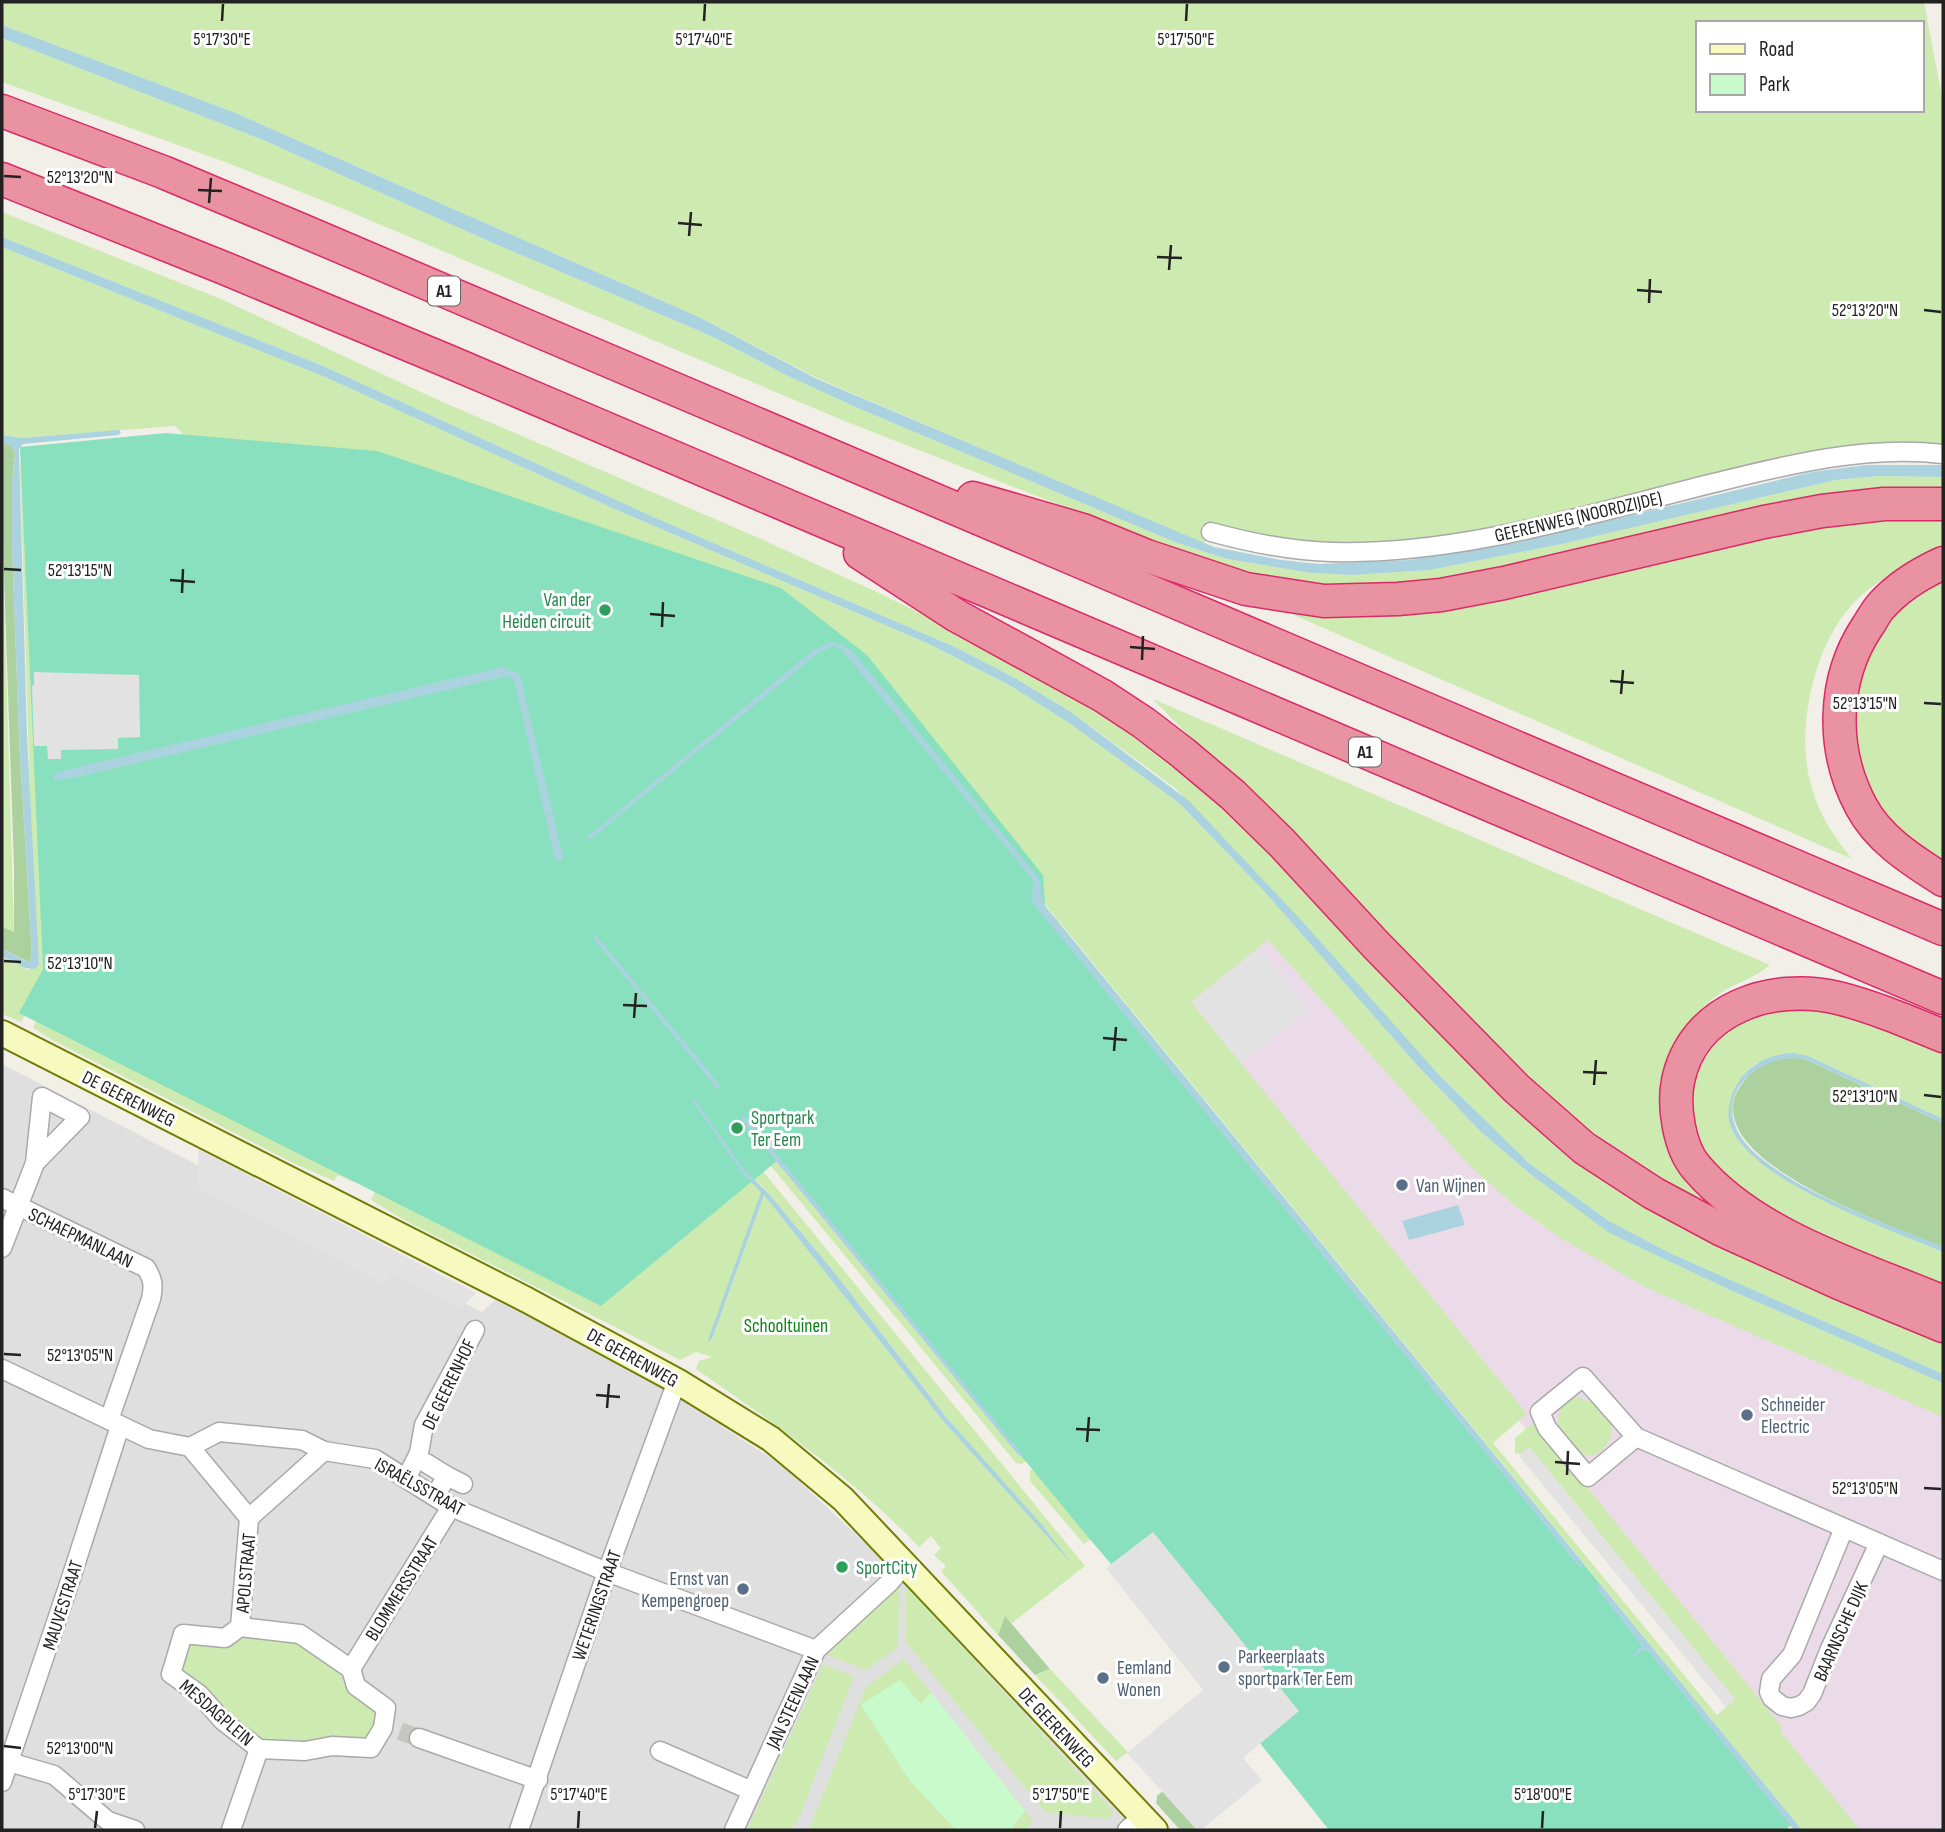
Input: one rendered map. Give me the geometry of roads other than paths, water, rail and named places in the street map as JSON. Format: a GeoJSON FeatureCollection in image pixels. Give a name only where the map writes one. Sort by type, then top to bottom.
{"type":"FeatureCollection","features":[{"type":"Feature","properties":{"kind":"highway","name":"A1"},"geometry":{"type":"LineString","coordinates":[[2,111],[176,177],[1943,929]]}},
{"type":"Feature","properties":{"kind":"highway","name":"A1"},"geometry":{"type":"LineString","coordinates":[[2,179],[224,268],[1943,998]]}},
{"type":"Feature","properties":{"kind":"highway","name":"A1"},"geometry":{"type":"LineString","coordinates":[[835,457],[1083,530],[1147,556],[1246,589],[1324,601],[1441,595],[1822,511],[1884,504],[1943,504]]}},
{"type":"Feature","properties":{"kind":"highway","name":"A1"},"geometry":{"type":"LineString","coordinates":[[786,506],[957,616],[1103,696],[1183,753],[1233,794],[1516,1088],[1584,1148],[1653,1193],[1722,1230],[1943,1326]]}},
{"type":"Feature","properties":{"kind":"highway"},"geometry":{"type":"LineString","coordinates":[[1943,563],[1906,584],[1881,606],[1863,633],[1849,662],[1841,691],[1839,742],[1861,806],[1881,834],[1908,858],[1943,880]]}},
{"type":"Feature","properties":{"kind":"highway"},"geometry":{"type":"LineString","coordinates":[[1943,1036],[1836,997],[1764,997],[1741,1004],[1712,1021],[1698,1037],[1682,1066],[1676,1094],[1679,1132],[1693,1165],[1722,1195],[1769,1226],[1943,1303]]}},
{"type":"Feature","properties":{"kind":"main road","name":"DE GEERENWEG"},"geometry":{"type":"LineString","coordinates":[[2,1033],[209,1140],[354,1210],[677,1381],[771,1439],[843,1499],[906,1563],[1141,1826]]}},
{"type":"Feature","properties":{"kind":"street","name":"GEERENWEG (NOORDZIJDE)"},"geometry":{"type":"LineString","coordinates":[[1211,532],[1251,543],[1330,552],[1422,548],[1533,528],[1758,472],[1831,457],[1878,453],[1943,454]]}},
{"type":"Feature","properties":{"kind":"street","name":"SCHAEPMANLAAN"},"geometry":{"type":"LineString","coordinates":[[35,1163],[9,1202],[146,1268]]}},
{"type":"Feature","properties":{"kind":"street"},"geometry":{"type":"LineString","coordinates":[[2,1248],[9,1202]]}},
{"type":"Feature","properties":{"kind":"street","name":"MAUVESTRAAT"},"geometry":{"type":"LineString","coordinates":[[2,1782],[151,1299],[154,1287],[146,1268]]}},
{"type":"Feature","properties":{"kind":"street","name":"DE GEERENHOF"},"geometry":{"type":"LineString","coordinates":[[407,1477],[419,1453],[424,1426],[475,1330]]}},
{"type":"Feature","properties":{"kind":"street"},"geometry":{"type":"LineString","coordinates":[[2,1369],[149,1439],[190,1447]]}},
{"type":"Feature","properties":{"kind":"street"},"geometry":{"type":"LineString","coordinates":[[1636,1437],[1588,1477],[1547,1428],[1540,1412],[1583,1377],[1636,1437],[1943,1571]]}},
{"type":"Feature","properties":{"kind":"street","name":"WETERINGSTRAAT"},"geometry":{"type":"LineString","coordinates":[[519,1830],[607,1572],[677,1381]]}},
{"type":"Feature","properties":{"kind":"street","name":"ISRAËLSSTRAAT"},"geometry":{"type":"LineString","coordinates":[[190,1447],[219,1432],[302,1440],[324,1451],[375,1459],[451,1507],[607,1572],[816,1650]]}},
{"type":"Feature","properties":{"kind":"street","name":"APOLSTRAAT"},"geometry":{"type":"LineString","coordinates":[[190,1447],[249,1518]]}},
{"type":"Feature","properties":{"kind":"street","name":"APOLSTRAAT"},"geometry":{"type":"LineString","coordinates":[[240,1627],[249,1518],[324,1451]]}},
{"type":"Feature","properties":{"kind":"street"},"geometry":{"type":"LineString","coordinates":[[426,1463],[455,1480],[435,1496]]}},
{"type":"Feature","properties":{"kind":"street","name":"BLOMMERSSTRAAT"},"geometry":{"type":"LineString","coordinates":[[351,1669],[451,1507]]}},
{"type":"Feature","properties":{"kind":"street","name":"BAARNSCHE DIJK"},"geometry":{"type":"LineString","coordinates":[[1844,1528],[1792,1655],[1771,1679],[1769,1685],[1772,1698],[1782,1706],[1799,1706],[1812,1694],[1879,1543]]}},
{"type":"Feature","properties":{"kind":"street","name":"JAN STEENLAAN"},"geometry":{"type":"LineString","coordinates":[[734,1830],[816,1650],[890,1582],[906,1563]]}},
{"type":"Feature","properties":{"kind":"street","name":"MESDAGPLEIN"},"geometry":{"type":"LineString","coordinates":[[240,1627],[300,1634],[351,1669],[356,1686],[386,1708],[391,1730],[371,1748],[332,1746],[305,1751],[259,1749],[223,1721],[199,1694],[171,1674],[183,1634],[225,1638],[240,1627]]}},
{"type":"Feature","properties":{"kind":"street"},"geometry":{"type":"LineString","coordinates":[[419,1738],[538,1780]]}},
{"type":"Feature","properties":{"kind":"street"},"geometry":{"type":"LineString","coordinates":[[231,1830],[259,1749]]}},
{"type":"Feature","properties":{"kind":"street"},"geometry":{"type":"LineString","coordinates":[[660,1751],[752,1791]]}},
{"type":"Feature","properties":{"kind":"street"},"geometry":{"type":"LineString","coordinates":[[9,1762],[54,1775],[105,1826],[135,1830]]}},
{"type":"Feature","properties":{"kind":"water"},"geometry":{"type":"Polygon","coordinates":[[[2,25],[233,112],[701,318],[817,379],[1214,547],[1281,560],[1319,564],[1409,560],[1519,542],[1812,472],[1866,465],[1943,465],[1943,477],[1879,476],[1836,480],[1562,544],[1430,570],[1353,575],[1311,573],[1227,559],[1172,541],[860,409],[711,336],[486,240],[263,140],[2,38],[2,25]]]}},
{"type":"Feature","properties":{"kind":"water"},"geometry":{"type":"Polygon","coordinates":[[[2,237],[323,366],[658,519],[955,647],[1013,677],[1071,712],[1189,801],[1302,921],[1440,1076],[1530,1164],[1609,1221],[1672,1254],[1943,1374],[1943,1383],[1732,1291],[1608,1232],[1529,1173],[1480,1131],[1415,1063],[1262,889],[1179,803],[1069,723],[1011,686],[929,644],[619,511],[325,377],[2,247],[2,237]]]}},
{"type":"Feature","properties":{"kind":"water"},"geometry":{"type":"Polygon","coordinates":[[[119,430],[121,433],[118,435],[23,444],[19,449],[27,735],[39,964],[35,969],[25,968],[2,956],[2,949],[26,961],[30,961],[32,957],[19,737],[12,544],[15,455],[12,446],[2,442],[2,435],[22,438],[119,430]]]}},
{"type":"Feature","properties":{"kind":"water"},"geometry":{"type":"Polygon","coordinates":[[[830,642],[841,644],[852,651],[1037,876],[1045,906],[1583,1563],[1581,1569],[1031,901],[1034,881],[841,649],[833,646],[817,654],[591,839],[586,838],[812,651],[830,642]]]}},
{"type":"Feature","properties":{"kind":"water"},"geometry":{"type":"Polygon","coordinates":[[[502,667],[520,674],[563,857],[560,862],[555,859],[514,680],[507,676],[73,778],[54,780],[54,774],[74,768],[502,667]]]}},
{"type":"Feature","properties":{"kind":"water"},"geometry":{"type":"Polygon","coordinates":[[[595,934],[710,1073],[720,1086],[718,1090],[593,938],[595,934]]]}},
{"type":"Feature","properties":{"kind":"water"},"geometry":{"type":"Polygon","coordinates":[[[1793,1053],[1808,1056],[1943,1119],[1943,1123],[1807,1060],[1793,1058],[1764,1065],[1741,1083],[1734,1096],[1732,1110],[1737,1131],[1745,1142],[1770,1165],[1809,1189],[1943,1247],[1943,1252],[1825,1202],[1793,1185],[1744,1147],[1731,1127],[1729,1118],[1734,1090],[1745,1074],[1758,1063],[1774,1056],[1793,1053]]]}},
{"type":"Feature","properties":{"kind":"water"},"geometry":{"type":"Polygon","coordinates":[[[692,1100],[695,1100],[745,1171],[769,1194],[834,1272],[946,1417],[1042,1525],[1074,1566],[944,1422],[764,1195],[712,1339],[707,1343],[761,1192],[743,1174],[692,1100]]]}},
{"type":"Feature","properties":{"kind":"water"},"geometry":{"type":"Polygon","coordinates":[[[743,1116],[751,1120],[758,1116],[754,1127],[1023,1455],[1019,1456],[751,1131],[742,1119],[743,1116]]]}},
{"type":"Feature","properties":{"kind":"water"},"geometry":{"type":"Polygon","coordinates":[[[1458,1205],[1465,1225],[1409,1240],[1402,1221],[1458,1205]]]}},
{"type":"Feature","properties":{"kind":"water"},"geometry":{"type":"Polygon","coordinates":[[[1599,1583],[1802,1830],[1794,1830],[1648,1651],[1643,1650],[1635,1656],[1632,1655],[1641,1647],[1640,1644],[1596,1587],[1599,1583]]]}},
{"type":"Feature","properties":{"kind":"tunnel"},"geometry":{"type":"LineString","coordinates":[[400,1731],[419,1738]]}},
{"type":"Feature","properties":{"kind":"place","name":"Van der Heiden circuit"},"geometry":{"type":"Point","coordinates":[605,610]}},
{"type":"Feature","properties":{"kind":"place","name":"Sportpark Ter Eem"},"geometry":{"type":"Point","coordinates":[737,1128]}},
{"type":"Feature","properties":{"kind":"place","name":"Van Wijnen"},"geometry":{"type":"Point","coordinates":[1402,1185]}},
{"type":"Feature","properties":{"kind":"place","name":"Schneider Electric"},"geometry":{"type":"Point","coordinates":[1747,1415]}},
{"type":"Feature","properties":{"kind":"place","name":"SportCity"},"geometry":{"type":"Point","coordinates":[842,1567]}},
{"type":"Feature","properties":{"kind":"place","name":"Ernst van Kempengroep"},"geometry":{"type":"Point","coordinates":[743,1589]}},
{"type":"Feature","properties":{"kind":"place","name":"Parkeerplaats sportpark Ter Eem"},"geometry":{"type":"Point","coordinates":[1224,1667]}},
{"type":"Feature","properties":{"kind":"place","name":"Eemland Wonen"},"geometry":{"type":"Point","coordinates":[1103,1678]}},
{"type":"Feature","properties":{"kind":"park label","name":"Schooltuinen"},"geometry":{"type":"Point","coordinates":[786,1325]}}]}
